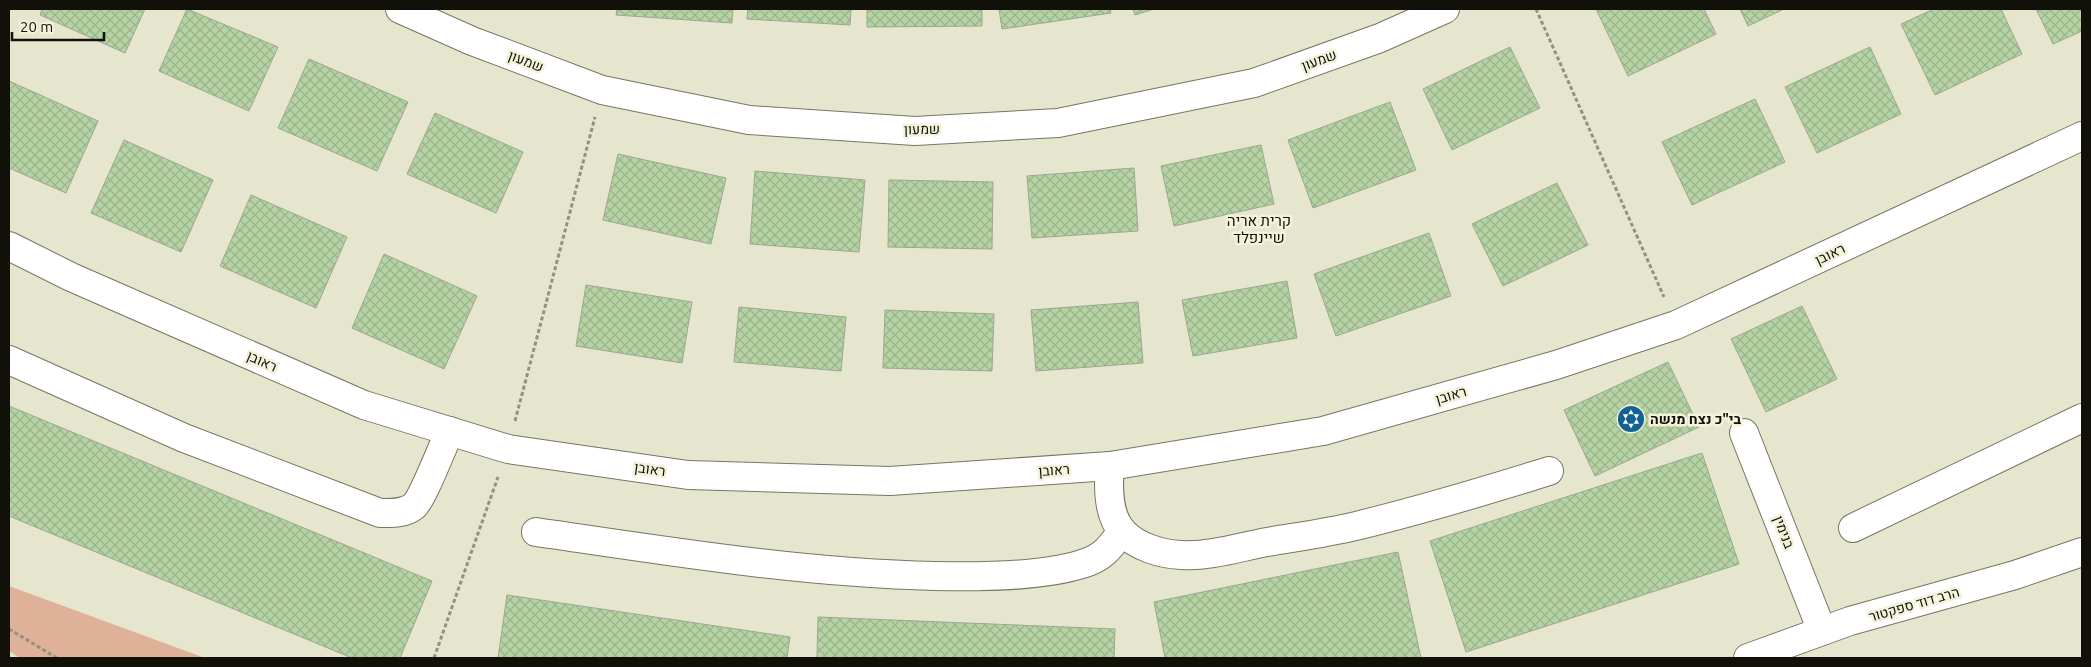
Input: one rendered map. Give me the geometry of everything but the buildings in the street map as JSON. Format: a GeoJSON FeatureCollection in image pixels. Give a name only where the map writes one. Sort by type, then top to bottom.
{"type":"FeatureCollection","features":[{"type":"Feature","properties":{"kind":"street","name":"שמעון"},"geometry":{"type":"LineString","coordinates":[[400,9],[472,40],[602,90],[749,120],[915,131],[1058,122],[1254,83],[1380,38],[1445,9]]}},
{"type":"Feature","properties":{"kind":"street","name":"ראובן"},"geometry":{"type":"LineString","coordinates":[[9,246],[71,277],[364,405],[508,449],[688,475],[880,480],[1110,466],[1323,431],[1556,364],[1676,325],[2082,136]]}},
{"type":"Feature","properties":{"kind":"street"},"geometry":{"type":"LineString","coordinates":[[9,360],[184,438],[380,513],[397,513],[414,506],[450,431]]}},
{"type":"Feature","properties":{"kind":"street"},"geometry":{"type":"LineString","coordinates":[[1853,528],[2082,418]]}},
{"type":"Feature","properties":{"kind":"street","name":"בנימין"},"geometry":{"type":"LineString","coordinates":[[1744,433],[1822,631]]}},
{"type":"Feature","properties":{"kind":"street"},"geometry":{"type":"LineString","coordinates":[[1110,466],[1108,487],[1114,514],[1122,531],[1143,546],[1160,553],[1183,556],[1354,527],[1438,505],[1548,471]]}},
{"type":"Feature","properties":{"kind":"street"},"geometry":{"type":"LineString","coordinates":[[536,532],[709,556],[816,568],[895,575],[970,576],[1049,571],[1083,564],[1106,553],[1122,531]]}},
{"type":"Feature","properties":{"kind":"street","name":"הרב דוד ספקטור"},"geometry":{"type":"LineString","coordinates":[[1748,658],[1850,621],[2016,575],[2082,552]]}},
{"type":"Feature","properties":{"kind":"path"},"geometry":{"type":"LineString","coordinates":[[1536,9],[1676,325]]}},
{"type":"Feature","properties":{"kind":"path"},"geometry":{"type":"LineString","coordinates":[[434,658],[508,449],[602,90]]}},
{"type":"Feature","properties":{"kind":"path"},"geometry":{"type":"LineString","coordinates":[[9,628],[57,658]]}},
{"type":"Feature","properties":{"kind":"shaded area"},"geometry":{"type":"Polygon","coordinates":[[[9,586],[205,658],[20,658],[9,651],[9,586]]]}},
{"type":"Feature","properties":{"kind":"place","name":"בי\"כ נצח מנשה"},"geometry":{"type":"Point","coordinates":[1631,419]}},
{"type":"Feature","properties":{"kind":"district","name":"קרית אריה שיינפלד"},"geometry":{"type":"Point","coordinates":[1259,228]}}]}
